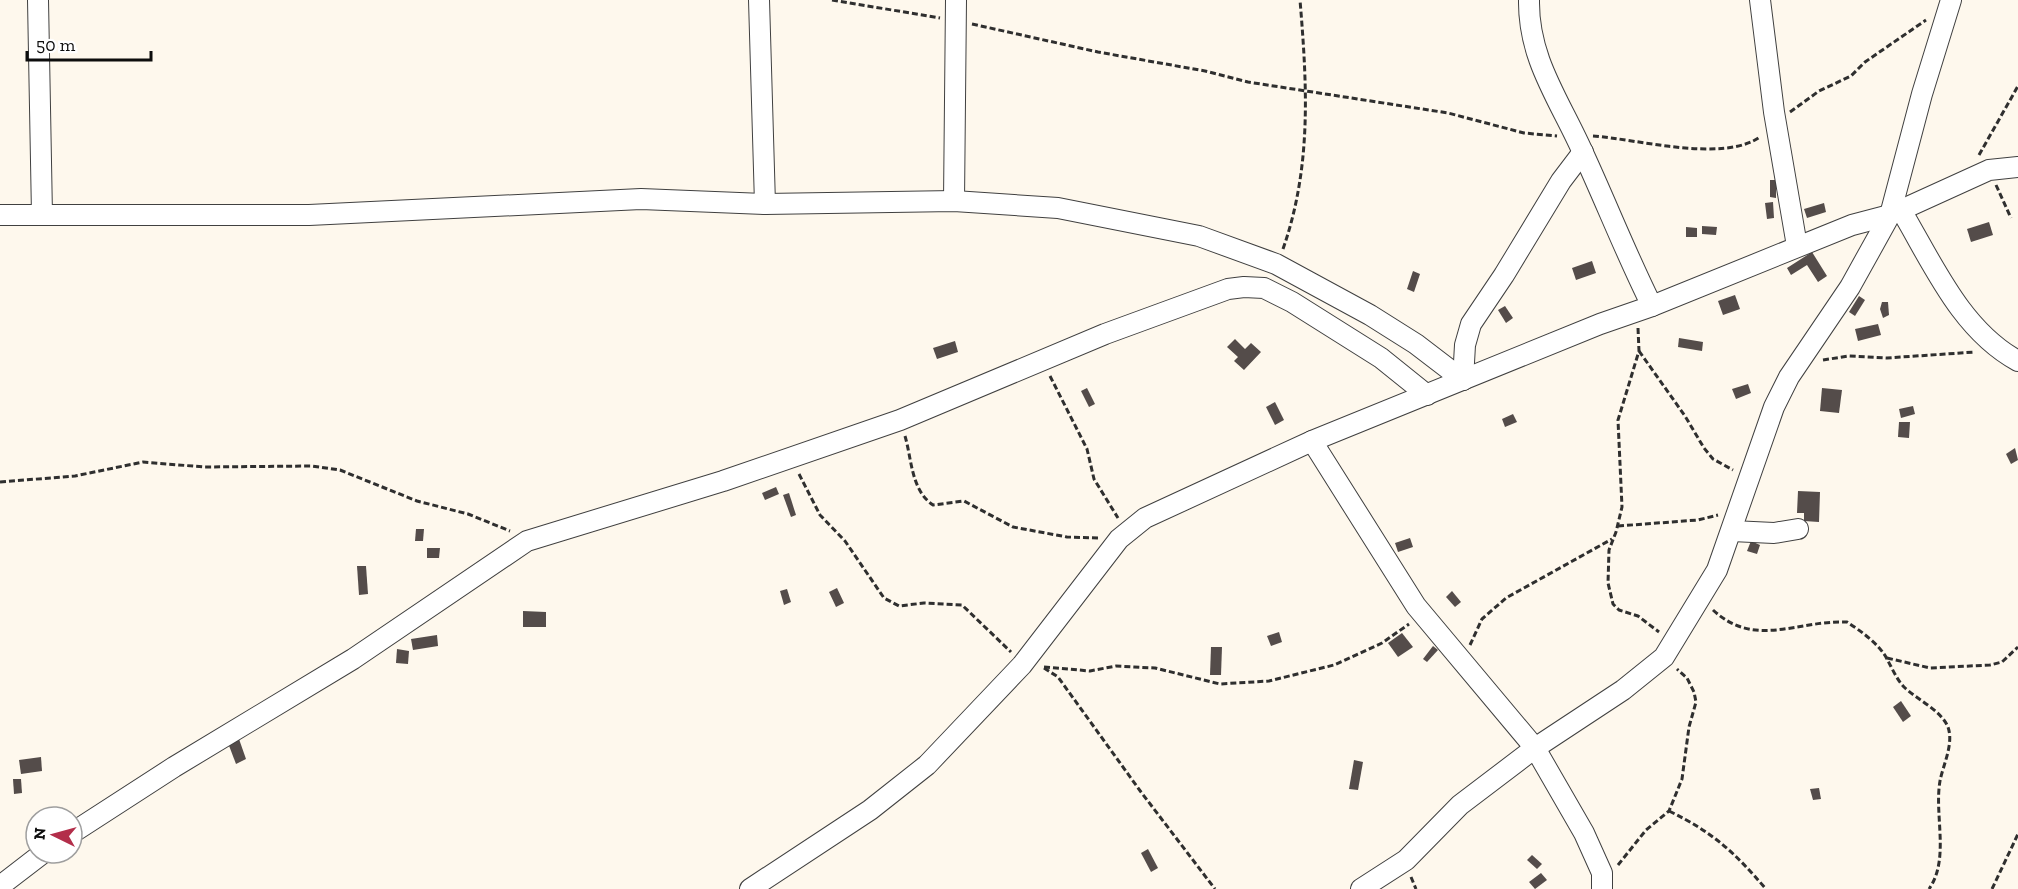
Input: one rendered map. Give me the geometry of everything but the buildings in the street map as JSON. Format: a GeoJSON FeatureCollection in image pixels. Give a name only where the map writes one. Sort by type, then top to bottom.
{"type":"FeatureCollection","features":[{"type":"Feature","properties":{"kind":"street"},"geometry":{"type":"LineString","coordinates":[[38,0],[42,215]]}},
{"type":"Feature","properties":{"kind":"street"},"geometry":{"type":"LineString","coordinates":[[759,0],[765,204]]}},
{"type":"Feature","properties":{"kind":"street"},"geometry":{"type":"LineString","coordinates":[[1529,0],[1533,45],[1553,97],[1579,143],[1625,252],[1645,308]]}},
{"type":"Feature","properties":{"kind":"street"},"geometry":{"type":"LineString","coordinates":[[1760,0],[1776,121],[1797,246]]}},
{"type":"Feature","properties":{"kind":"street"},"geometry":{"type":"LineString","coordinates":[[1361,889],[1406,860],[1460,805],[1535,748],[1623,690],[1668,650],[1699,603],[1717,570],[1773,406],[1789,376],[1850,287],[1895,212],[1922,94],[1951,0]]}},
{"type":"Feature","properties":{"kind":"street"},"geometry":{"type":"LineString","coordinates":[[954,201],[956,9]]}},
{"type":"Feature","properties":{"kind":"street"},"geometry":{"type":"LineString","coordinates":[[1464,380],[1465,345],[1471,324],[1504,275],[1561,181],[1579,143]]}},
{"type":"Feature","properties":{"kind":"street"},"geometry":{"type":"LineString","coordinates":[[750,889],[870,810],[927,765],[1031,663],[1123,536],[1145,518],[1312,441],[1797,246],[1852,225],[1895,212],[1989,170],[2018,167]]}},
{"type":"Feature","properties":{"kind":"street"},"geometry":{"type":"LineString","coordinates":[[0,215],[309,214],[642,199],[765,204],[954,201],[1058,208],[1153,225],[1199,236],[1276,264],[1370,315],[1416,344],[1464,380]]}},
{"type":"Feature","properties":{"kind":"street"},"geometry":{"type":"LineString","coordinates":[[1895,212],[1960,309],[1996,349],[2018,361]]}},
{"type":"Feature","properties":{"kind":"street"},"geometry":{"type":"LineString","coordinates":[[84,825],[164,773],[353,659],[527,541],[658,502],[900,420],[1198,299],[1236,288],[1264,288],[1324,320],[1381,358],[1427,395]]}},
{"type":"Feature","properties":{"kind":"street"},"geometry":{"type":"LineString","coordinates":[[1312,441],[1422,614],[1535,748],[1584,833],[1602,873],[1603,886]]}},
{"type":"Feature","properties":{"kind":"street"},"geometry":{"type":"LineString","coordinates":[[1732,531],[1774,533],[1798,529]]}},
{"type":"Feature","properties":{"kind":"street"},"geometry":{"type":"LineString","coordinates":[[0,886],[28,865]]}},
{"type":"Feature","properties":{"kind":"path"},"geometry":{"type":"LineString","coordinates":[[832,0],[942,19],[956,9],[977,26],[1048,42],[1205,71],[1248,82],[1448,112],[1524,133],[1579,143],[1683,148],[1750,144],[1766,133],[1776,121],[1819,92],[1851,76],[1865,62],[1928,19]]}},
{"type":"Feature","properties":{"kind":"path"},"geometry":{"type":"LineString","coordinates":[[1276,264],[1293,216],[1307,121],[1300,0]]}},
{"type":"Feature","properties":{"kind":"path"},"geometry":{"type":"LineString","coordinates":[[1964,180],[2018,86]]}},
{"type":"Feature","properties":{"kind":"path"},"geometry":{"type":"LineString","coordinates":[[1989,170],[2011,219]]}},
{"type":"Feature","properties":{"kind":"path"},"geometry":{"type":"LineString","coordinates":[[1603,886],[1646,830],[1669,811],[1682,779],[1689,727],[1696,702],[1687,678],[1647,621],[1619,610],[1613,604],[1607,568],[1622,507],[1618,420],[1640,351],[1645,308]]}},
{"type":"Feature","properties":{"kind":"path"},"geometry":{"type":"LineString","coordinates":[[1819,362],[1827,358],[1849,356],[1887,358],[1962,354],[1996,349]]}},
{"type":"Feature","properties":{"kind":"path"},"geometry":{"type":"LineString","coordinates":[[1640,351],[1704,448],[1713,459],[1733,470],[1747,483]]}},
{"type":"Feature","properties":{"kind":"path"},"geometry":{"type":"LineString","coordinates":[[900,420],[916,485],[922,498],[933,505],[964,501],[1013,527],[1067,537],[1123,536],[1094,479],[1087,449],[1044,361]]}},
{"type":"Feature","properties":{"kind":"path"},"geometry":{"type":"LineString","coordinates":[[792,457],[820,515],[868,571],[884,598],[899,606],[924,603],[962,605],[1031,663],[1058,677],[1215,889]]}},
{"type":"Feature","properties":{"kind":"path"},"geometry":{"type":"LineString","coordinates":[[0,482],[75,476],[143,462],[204,467],[312,466],[340,470],[417,501],[468,514],[502,526],[527,541]]}},
{"type":"Feature","properties":{"kind":"path"},"geometry":{"type":"LineString","coordinates":[[1618,526],[1698,520],[1739,507]]}},
{"type":"Feature","properties":{"kind":"path"},"geometry":{"type":"LineString","coordinates":[[1462,661],[1482,619],[1491,610],[1547,573],[1614,538]]}},
{"type":"Feature","properties":{"kind":"path"},"geometry":{"type":"LineString","coordinates":[[1699,603],[1707,605],[1735,625],[1754,632],[1847,622],[1866,636],[1887,657],[1902,686],[1929,706],[1948,726],[1949,744],[1940,783],[1939,849],[1935,880],[1929,889]]}},
{"type":"Feature","properties":{"kind":"path"},"geometry":{"type":"LineString","coordinates":[[1031,663],[1090,671],[1116,666],[1155,668],[1220,684],[1269,681],[1334,665],[1382,643],[1422,614]]}},
{"type":"Feature","properties":{"kind":"path"},"geometry":{"type":"LineString","coordinates":[[1887,657],[1930,668],[1983,665],[2002,662],[2018,647]]}},
{"type":"Feature","properties":{"kind":"path"},"geometry":{"type":"LineString","coordinates":[[1669,811],[1711,833],[1747,864],[1766,889]]}},
{"type":"Feature","properties":{"kind":"path"},"geometry":{"type":"LineString","coordinates":[[1992,889],[2018,834]]}}]}
